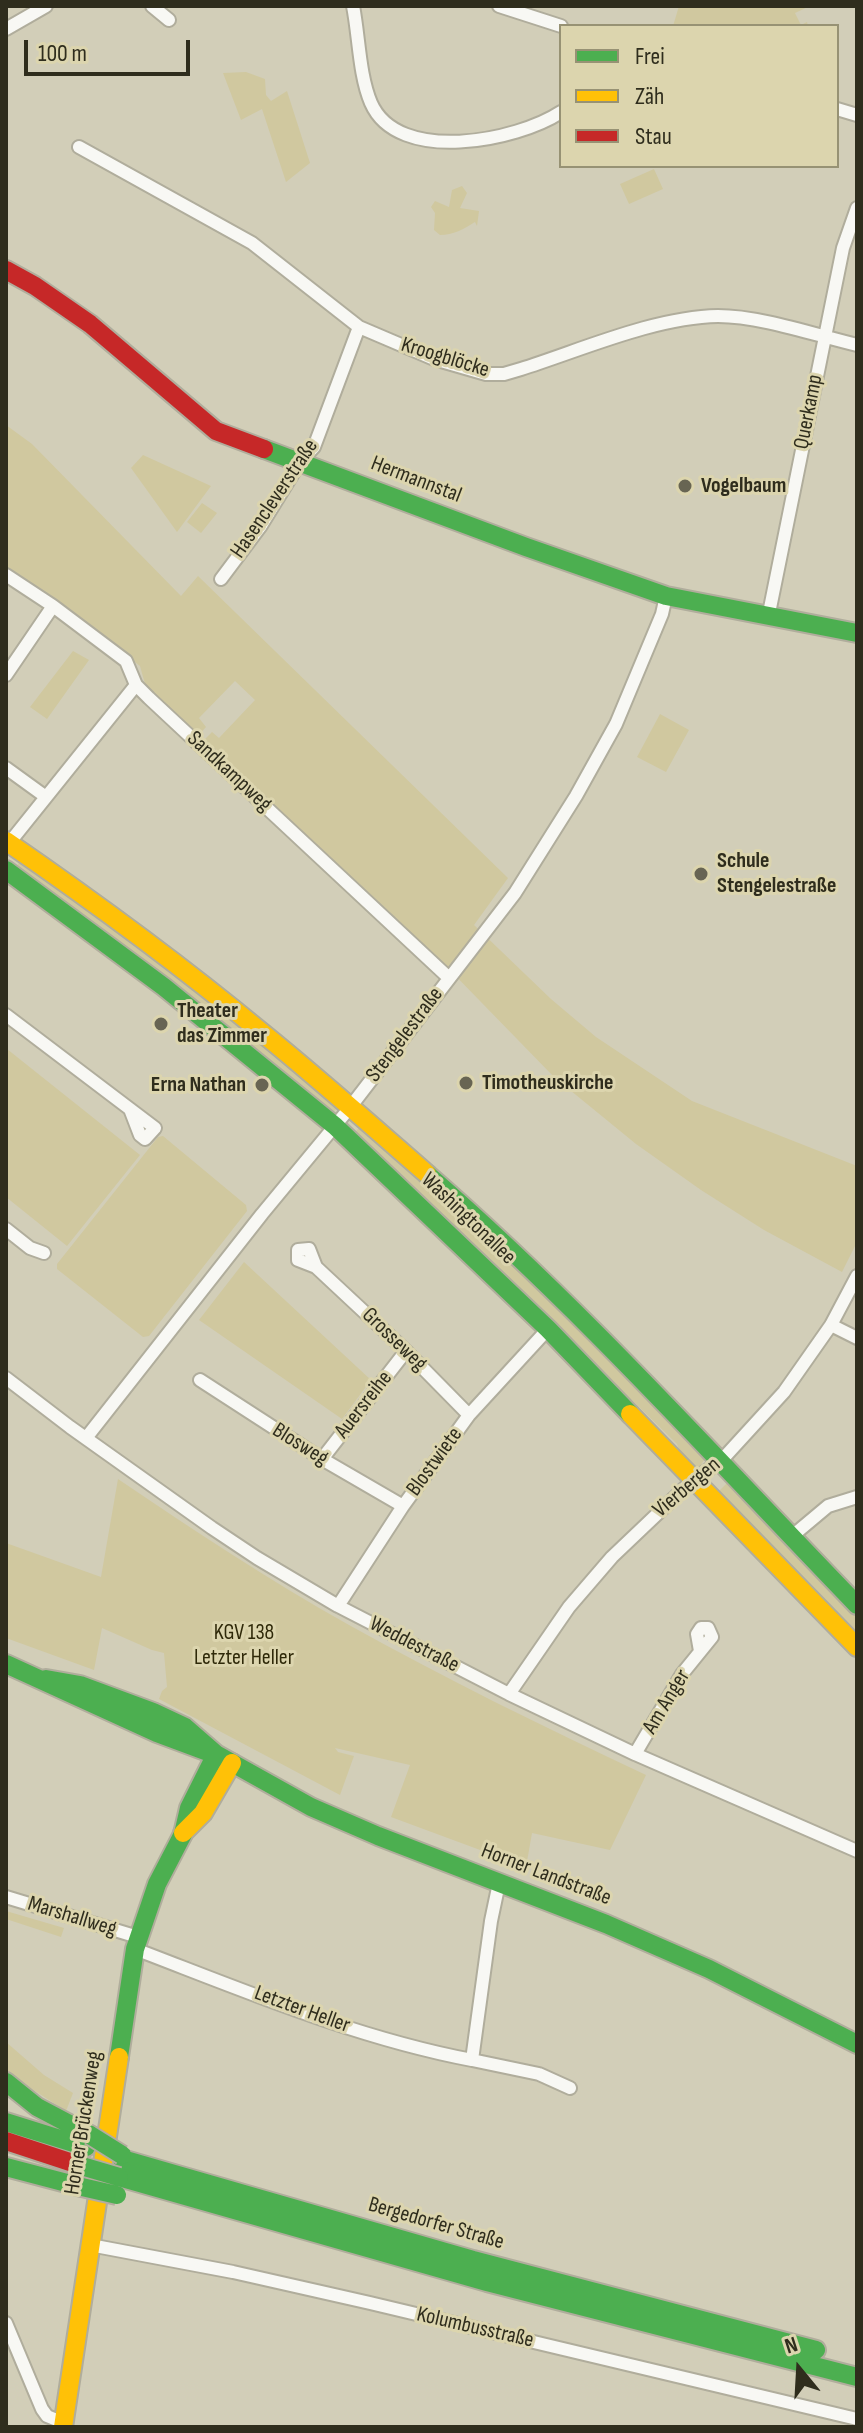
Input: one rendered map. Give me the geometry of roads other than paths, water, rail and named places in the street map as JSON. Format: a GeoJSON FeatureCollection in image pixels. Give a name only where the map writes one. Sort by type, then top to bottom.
{"type":"FeatureCollection","features":[{"type":"Feature","properties":{"kind":"main road","name":"Hermannstal"},"geometry":{"type":"LineString","coordinates":[[6,270],[89,321],[180,403],[216,431],[666,596],[857,633]]}},
{"type":"Feature","properties":{"kind":"main road","name":"Washingtonallee"},"geometry":{"type":"LineString","coordinates":[[7,844],[170,960],[351,1106],[498,1237],[857,1605]]}},
{"type":"Feature","properties":{"kind":"main road","name":"Washingtonallee"},"geometry":{"type":"LineString","coordinates":[[6,870],[164,987],[335,1126],[548,1329],[857,1647]]}},
{"type":"Feature","properties":{"kind":"main road","name":"Horner Landstraße"},"geometry":{"type":"LineString","coordinates":[[6,1664],[46,1679],[80,1685],[153,1712],[185,1727],[224,1759],[330,1816],[606,1924],[709,1969],[857,2044]]}},
{"type":"Feature","properties":{"kind":"main road","name":"Horner Brückenweg"},"geometry":{"type":"LineString","coordinates":[[63,2425],[137,1943],[157,1884],[183,1834],[203,1813],[224,1759]]}},
{"type":"Feature","properties":{"kind":"main road"},"geometry":{"type":"LineString","coordinates":[[6,2082],[88,2150],[123,2170],[269,2221],[587,2310],[857,2377]]}},
{"type":"Feature","properties":{"kind":"main road"},"geometry":{"type":"LineString","coordinates":[[6,2122],[88,2150],[123,2170]]}},
{"type":"Feature","properties":{"kind":"main road"},"geometry":{"type":"LineString","coordinates":[[6,2141],[88,2150]]}},
{"type":"Feature","properties":{"kind":"main road"},"geometry":{"type":"LineString","coordinates":[[6,2167],[82,2187],[123,2170]]}},
{"type":"Feature","properties":{"kind":"main road","name":"Bergedorfer Straße"},"geometry":{"type":"LineString","coordinates":[[123,2170],[857,2361]]}},
{"type":"Feature","properties":{"kind":"street"},"geometry":{"type":"LineString","coordinates":[[6,29],[46,6]]}},
{"type":"Feature","properties":{"kind":"street"},"geometry":{"type":"LineString","coordinates":[[152,6],[169,20]]}},
{"type":"Feature","properties":{"kind":"street"},"geometry":{"type":"LineString","coordinates":[[353,6],[364,83],[371,106],[395,131],[412,139],[431,142],[471,140],[515,132],[559,113]]}},
{"type":"Feature","properties":{"kind":"street"},"geometry":{"type":"LineString","coordinates":[[499,6],[559,25]]}},
{"type":"Feature","properties":{"kind":"street","name":"Kroogblöcke"},"geometry":{"type":"LineString","coordinates":[[79,147],[252,243],[359,327],[434,359],[486,374],[504,374],[668,322],[687,319],[739,318],[857,345]]}},
{"type":"Feature","properties":{"kind":"street","name":"Querkamp"},"geometry":{"type":"LineString","coordinates":[[768,618],[843,248],[857,208]]}},
{"type":"Feature","properties":{"kind":"street","name":"Hasencleverstraße"},"geometry":{"type":"LineString","coordinates":[[221,579],[260,527],[300,462],[314,447],[359,327]]}},
{"type":"Feature","properties":{"kind":"street","name":"Sandkampweg"},"geometry":{"type":"LineString","coordinates":[[6,575],[126,661],[136,685],[449,978]]}},
{"type":"Feature","properties":{"kind":"street","name":"Stengelestraße"},"geometry":{"type":"LineString","coordinates":[[86,1438],[351,1106],[515,893],[576,796],[621,714],[662,614],[666,596]]}},
{"type":"Feature","properties":{"kind":"street"},"geometry":{"type":"LineString","coordinates":[[6,675],[53,606]]}},
{"type":"Feature","properties":{"kind":"street"},"geometry":{"type":"LineString","coordinates":[[7,844],[136,685]]}},
{"type":"Feature","properties":{"kind":"street"},"geometry":{"type":"LineString","coordinates":[[6,768],[46,797]]}},
{"type":"Feature","properties":{"kind":"street"},"geometry":{"type":"LineString","coordinates":[[6,1015],[130,1109]]}},
{"type":"Feature","properties":{"kind":"street"},"geometry":{"type":"LineString","coordinates":[[6,1229],[30,1248],[44,1253]]}},
{"type":"Feature","properties":{"kind":"street","name":"Grosseweg"},"geometry":{"type":"LineString","coordinates":[[316,1267],[469,1415]]}},
{"type":"Feature","properties":{"kind":"street","name":"Vierbergen"},"geometry":{"type":"LineString","coordinates":[[509,1694],[581,1592],[647,1522],[694,1479],[720,1462],[784,1392],[831,1325],[857,1276]]}},
{"type":"Feature","properties":{"kind":"street"},"geometry":{"type":"LineString","coordinates":[[831,1325],[857,1338]]}},
{"type":"Feature","properties":{"kind":"street","name":"Blostwiete"},"geometry":{"type":"LineString","coordinates":[[338,1606],[403,1506],[469,1415],[548,1329]]}},
{"type":"Feature","properties":{"kind":"street","name":"Auersreihe"},"geometry":{"type":"LineString","coordinates":[[322,1459],[406,1351]]}},
{"type":"Feature","properties":{"kind":"street","name":"Weddestraße"},"geometry":{"type":"LineString","coordinates":[[6,1378],[257,1558],[338,1606],[509,1694],[635,1754],[857,1851]]}},
{"type":"Feature","properties":{"kind":"street","name":"Blosweg"},"geometry":{"type":"LineString","coordinates":[[200,1380],[322,1459],[403,1506]]}},
{"type":"Feature","properties":{"kind":"street"},"geometry":{"type":"LineString","coordinates":[[791,1537],[828,1506],[857,1497]]}},
{"type":"Feature","properties":{"kind":"street","name":"Am Anger"},"geometry":{"type":"LineString","coordinates":[[635,1754],[671,1690],[700,1651]]}},
{"type":"Feature","properties":{"kind":"street"},"geometry":{"type":"LineString","coordinates":[[472,2060],[499,1883]]}},
{"type":"Feature","properties":{"kind":"street","name":"Marshallweg"},"geometry":{"type":"LineString","coordinates":[[6,1897],[137,1943]]}},
{"type":"Feature","properties":{"kind":"street","name":"Letzter Heller"},"geometry":{"type":"LineString","coordinates":[[137,1943],[358,2030],[422,2050],[539,2074],[570,2088]]}},
{"type":"Feature","properties":{"kind":"street","name":"Kolumbusstraße"},"geometry":{"type":"LineString","coordinates":[[90,2245],[233,2272],[370,2303],[857,2419]]}},
{"type":"Feature","properties":{"kind":"street"},"geometry":{"type":"LineString","coordinates":[[6,2323],[42,2409],[47,2416],[63,2425]]}},
{"type":"Feature","properties":{"kind":"place","name":"Vogelbaum"},"geometry":{"type":"Point","coordinates":[685,486]}},
{"type":"Feature","properties":{"kind":"place","name":"Schule Stengelestraße"},"geometry":{"type":"Point","coordinates":[701,874]}},
{"type":"Feature","properties":{"kind":"place","name":"Theater das Zimmer"},"geometry":{"type":"Point","coordinates":[161,1024]}},
{"type":"Feature","properties":{"kind":"place","name":"Timotheuskirche"},"geometry":{"type":"Point","coordinates":[466,1083]}},
{"type":"Feature","properties":{"kind":"place","name":"Erna Nathan"},"geometry":{"type":"Point","coordinates":[262,1085]}},
{"type":"Feature","properties":{"kind":"park label","name":"KGV 138 Letzter Heller"},"geometry":{"type":"Point","coordinates":[244,1646]}}]}
